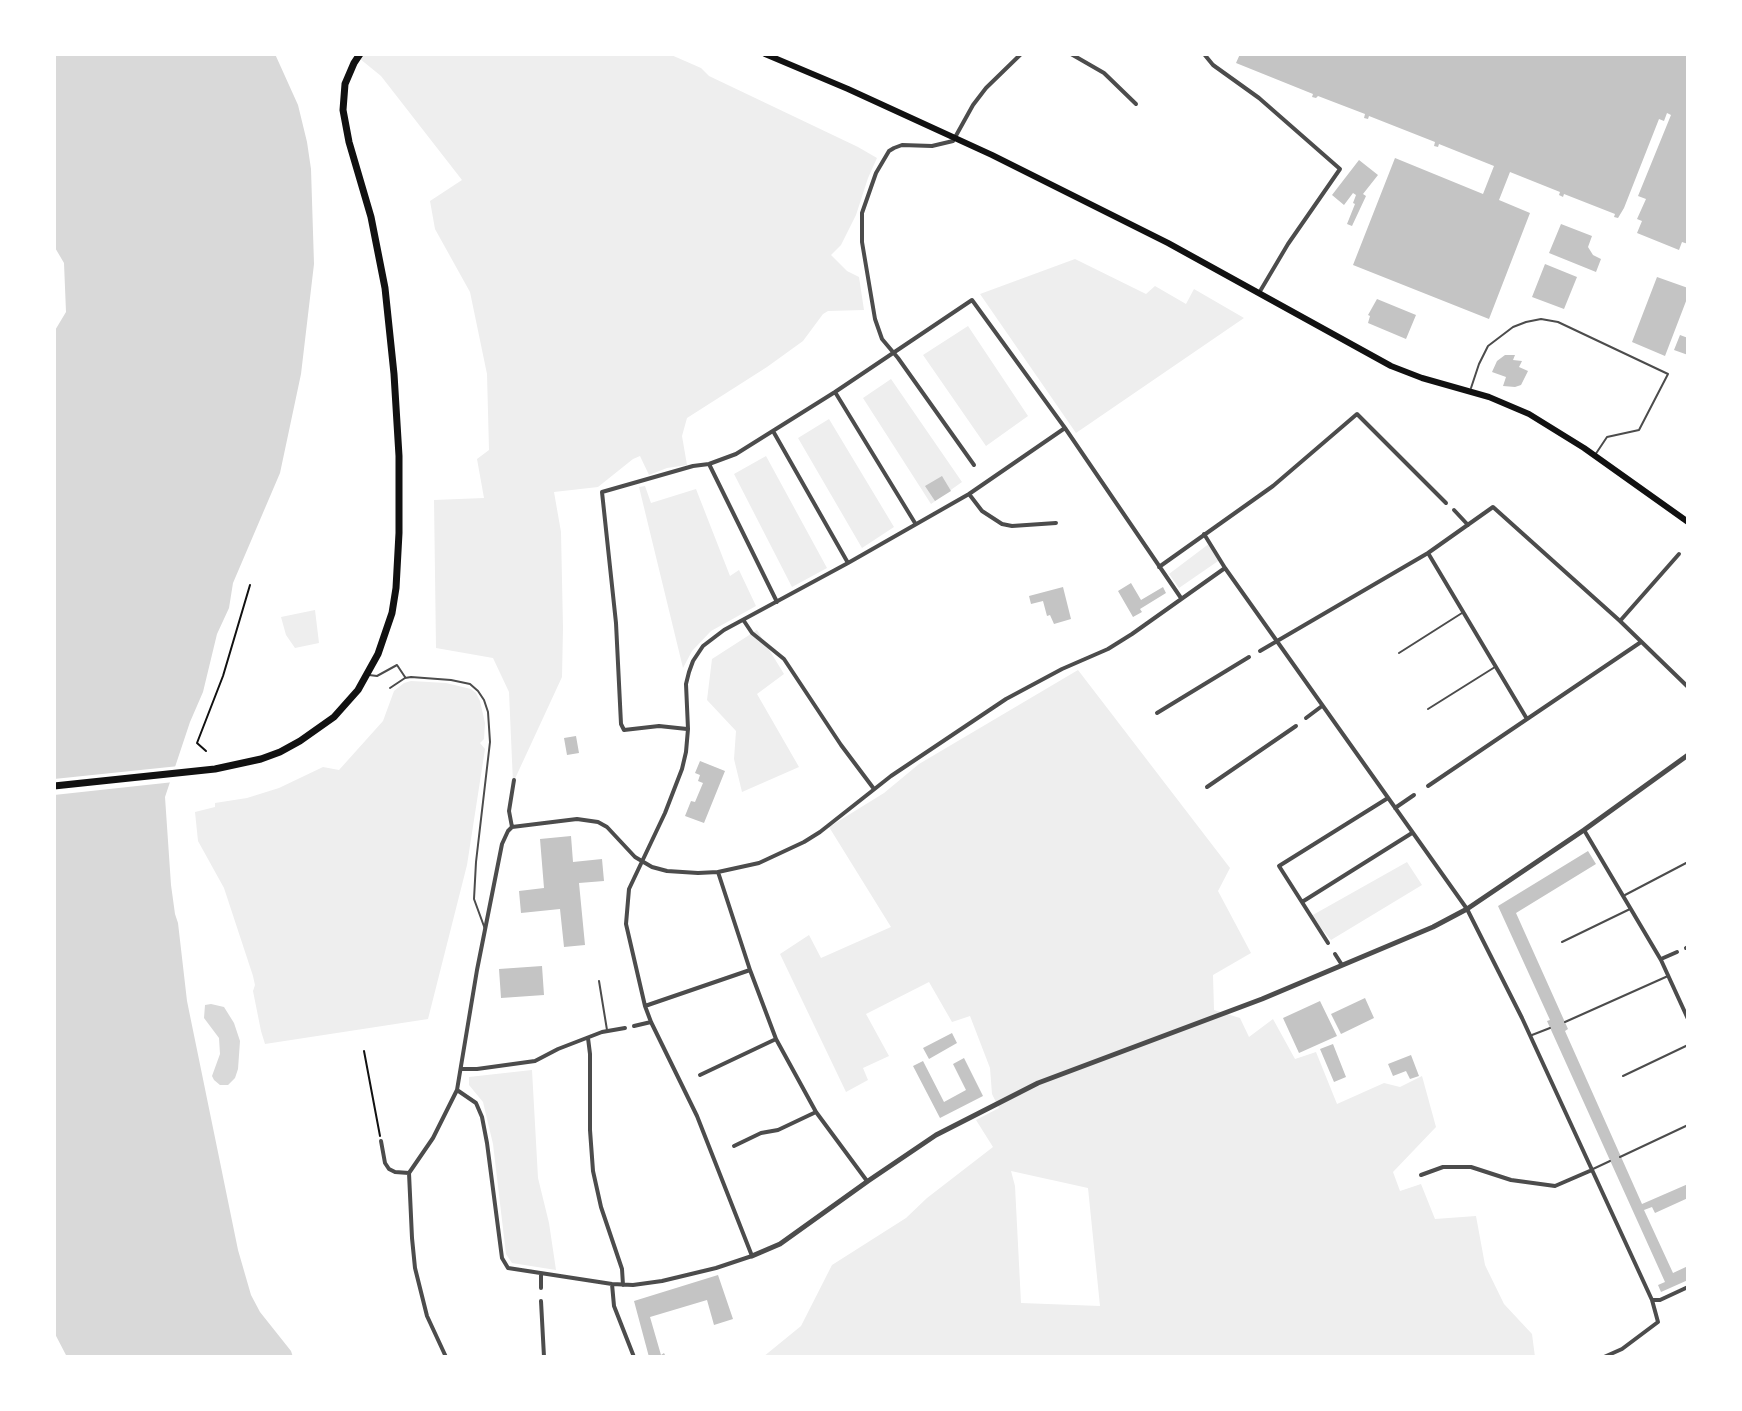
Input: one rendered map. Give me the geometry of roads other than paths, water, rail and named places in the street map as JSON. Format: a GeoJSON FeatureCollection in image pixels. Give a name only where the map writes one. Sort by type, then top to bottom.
{"type":"FeatureCollection","features":[{"type":"Feature","properties":{"kind":"main road"},"geometry":{"type":"LineString","coordinates":[[54,786],[215,769],[261,759],[300,741],[334,717],[358,690],[386,636],[399,563],[397,415],[385,288],[374,229],[343,110],[345,84],[360,54]]}},
{"type":"Feature","properties":{"kind":"main road"},"geometry":{"type":"LineString","coordinates":[[765,54],[955,138],[1168,243],[1391,366],[1508,404],[1529,414],[1688,522]]}},
{"type":"Feature","properties":{"kind":"street"},"geometry":{"type":"LineString","coordinates":[[974,465],[882,339],[875,319],[862,242],[862,213],[876,173],[889,151],[902,145],[949,143],[980,96],[1021,54]]}},
{"type":"Feature","properties":{"kind":"street"},"geometry":{"type":"LineString","coordinates":[[1071,54],[1104,73],[1136,104]]}},
{"type":"Feature","properties":{"kind":"street"},"geometry":{"type":"LineString","coordinates":[[1204,54],[1213,65],[1259,98],[1339,167],[1340,172],[1288,244],[1259,293]]}},
{"type":"Feature","properties":{"kind":"street"},"geometry":{"type":"LineString","coordinates":[[688,729],[659,726],[624,730],[621,724],[615,610],[602,492],[736,454],[972,300],[1065,428],[1181,598]]}},
{"type":"Feature","properties":{"kind":"street"},"geometry":{"type":"LineString","coordinates":[[835,392],[915,523]]}},
{"type":"Feature","properties":{"kind":"street"},"geometry":{"type":"LineString","coordinates":[[1159,567],[1273,486],[1357,414],[1446,503]]}},
{"type":"Feature","properties":{"kind":"street"},"geometry":{"type":"LineString","coordinates":[[752,1256],[697,1116],[651,1022],[626,924],[629,889],[677,785],[686,752],[686,684],[693,661],[710,640],[724,630],[969,494],[1065,428]]}},
{"type":"Feature","properties":{"kind":"street"},"geometry":{"type":"LineString","coordinates":[[773,431],[848,563]]}},
{"type":"Feature","properties":{"kind":"street"},"geometry":{"type":"LineString","coordinates":[[709,464],[778,602]]}},
{"type":"Feature","properties":{"kind":"street"},"geometry":{"type":"LineString","coordinates":[[982,476],[986,482]]}},
{"type":"Feature","properties":{"kind":"street"},"geometry":{"type":"LineString","coordinates":[[969,494],[982,511],[1002,524],[1056,523]]}},
{"type":"Feature","properties":{"kind":"street"},"geometry":{"type":"LineString","coordinates":[[1260,651],[1428,553],[1493,507],[1688,687]]}},
{"type":"Feature","properties":{"kind":"street"},"geometry":{"type":"LineString","coordinates":[[1454,510],[1468,525]]}},
{"type":"Feature","properties":{"kind":"street"},"geometry":{"type":"LineString","coordinates":[[1204,534],[1467,909],[1530,1036],[1652,1300],[1658,1322],[1622,1349],[1604,1357]]}},
{"type":"Feature","properties":{"kind":"street"},"geometry":{"type":"LineString","coordinates":[[1428,553],[1527,719]]}},
{"type":"Feature","properties":{"kind":"street"},"geometry":{"type":"LineString","coordinates":[[1620,621],[1679,554]]}},
{"type":"Feature","properties":{"kind":"street"},"geometry":{"type":"LineString","coordinates":[[446,1357],[427,1316],[415,1268],[409,1173],[433,1138],[457,1090],[485,930],[502,844],[508,831],[512,827],[588,819],[607,827],[630,853],[658,869],[682,873],[718,872],[759,863],[820,832],[874,789],[1006,699],[1108,649],[1225,568]]}},
{"type":"Feature","properties":{"kind":"street"},"geometry":{"type":"LineString","coordinates":[[743,620],[752,633],[784,659],[874,789]]}},
{"type":"Feature","properties":{"kind":"street"},"geometry":{"type":"LineString","coordinates":[[1428,786],[1641,642]]}},
{"type":"Feature","properties":{"kind":"street"},"geometry":{"type":"LineString","coordinates":[[1157,713],[1249,657]]}},
{"type":"Feature","properties":{"kind":"street"},"geometry":{"type":"LineString","coordinates":[[1306,718],[1322,706]]}},
{"type":"Feature","properties":{"kind":"street"},"geometry":{"type":"LineString","coordinates":[[1207,787],[1296,726]]}},
{"type":"Feature","properties":{"kind":"street"},"geometry":{"type":"LineString","coordinates":[[457,1090],[476,1103],[482,1117],[502,1258],[508,1268],[623,1285],[662,1281],[716,1268],[780,1244],[936,1135],[1038,1083],[1262,999],[1433,927],[1467,909],[1688,755]]}},
{"type":"Feature","properties":{"kind":"street"},"geometry":{"type":"LineString","coordinates":[[512,827],[509,811],[514,780]]}},
{"type":"Feature","properties":{"kind":"street"},"geometry":{"type":"LineString","coordinates":[[1395,808],[1414,795]]}},
{"type":"Feature","properties":{"kind":"street"},"geometry":{"type":"LineString","coordinates":[[1328,943],[1279,866],[1388,798]]}},
{"type":"Feature","properties":{"kind":"street"},"geometry":{"type":"LineString","coordinates":[[1584,830],[1661,960],[1688,1019]]}},
{"type":"Feature","properties":{"kind":"street"},"geometry":{"type":"LineString","coordinates":[[1302,902],[1412,833]]}},
{"type":"Feature","properties":{"kind":"street"},"geometry":{"type":"LineString","coordinates":[[718,872],[776,1039],[816,1112],[868,1181]]}},
{"type":"Feature","properties":{"kind":"street"},"geometry":{"type":"LineString","coordinates":[[1661,960],[1677,952]]}},
{"type":"Feature","properties":{"kind":"street"},"geometry":{"type":"LineString","coordinates":[[1335,954],[1342,965]]}},
{"type":"Feature","properties":{"kind":"street"},"geometry":{"type":"LineString","coordinates":[[645,1006],[750,970]]}},
{"type":"Feature","properties":{"kind":"street"},"geometry":{"type":"LineString","coordinates":[[634,1026],[651,1022]]}},
{"type":"Feature","properties":{"kind":"street"},"geometry":{"type":"LineString","coordinates":[[461,1069],[526,1063],[607,1031],[625,1028]]}},
{"type":"Feature","properties":{"kind":"street"},"geometry":{"type":"LineString","coordinates":[[588,1038],[593,1171],[601,1207],[622,1269],[623,1285]]}},
{"type":"Feature","properties":{"kind":"street"},"geometry":{"type":"LineString","coordinates":[[700,1075],[776,1039]]}},
{"type":"Feature","properties":{"kind":"street"},"geometry":{"type":"LineString","coordinates":[[681,1085],[690,1080]]}},
{"type":"Feature","properties":{"kind":"street"},"geometry":{"type":"LineString","coordinates":[[734,1146],[816,1112]]}},
{"type":"Feature","properties":{"kind":"street"},"geometry":{"type":"LineString","coordinates":[[381,1141],[389,1169],[409,1173]]}},
{"type":"Feature","properties":{"kind":"street"},"geometry":{"type":"LineString","coordinates":[[714,1156],[723,1152]]}},
{"type":"Feature","properties":{"kind":"street"},"geometry":{"type":"LineString","coordinates":[[1421,1175],[1443,1167],[1471,1167],[1511,1180],[1555,1186],[1592,1170]]}},
{"type":"Feature","properties":{"kind":"street"},"geometry":{"type":"LineString","coordinates":[[541,1274],[541,1288]]}},
{"type":"Feature","properties":{"kind":"street"},"geometry":{"type":"LineString","coordinates":[[612,1284],[614,1306],[634,1357]]}},
{"type":"Feature","properties":{"kind":"street"},"geometry":{"type":"LineString","coordinates":[[1652,1300],[1660,1300],[1688,1287]]}},
{"type":"Feature","properties":{"kind":"street"},"geometry":{"type":"LineString","coordinates":[[541,1301],[544,1357]]}},
{"type":"Feature","properties":{"kind":"lane"},"geometry":{"type":"LineString","coordinates":[[1470,392],[1488,346],[1513,327],[1541,319],[1558,322],[1668,374],[1639,430],[1607,437],[1594,456]]}},
{"type":"Feature","properties":{"kind":"lane"},"geometry":{"type":"LineString","coordinates":[[1399,653],[1463,612]]}},
{"type":"Feature","properties":{"kind":"lane"},"geometry":{"type":"LineString","coordinates":[[368,674],[377,676],[397,665],[405,678]]}},
{"type":"Feature","properties":{"kind":"lane"},"geometry":{"type":"LineString","coordinates":[[1428,709],[1496,666]]}},
{"type":"Feature","properties":{"kind":"lane"},"geometry":{"type":"LineString","coordinates":[[390,688],[405,678],[470,684],[478,691],[488,712],[490,742],[474,899],[485,930]]}},
{"type":"Feature","properties":{"kind":"lane"},"geometry":{"type":"LineString","coordinates":[[1624,895],[1688,862]]}},
{"type":"Feature","properties":{"kind":"lane"},"geometry":{"type":"LineString","coordinates":[[1562,942],[1631,909]]}},
{"type":"Feature","properties":{"kind":"lane"},"geometry":{"type":"LineString","coordinates":[[1565,1022],[1669,976]]}},
{"type":"Feature","properties":{"kind":"lane"},"geometry":{"type":"LineString","coordinates":[[599,981],[607,1031]]}},
{"type":"Feature","properties":{"kind":"lane"},"geometry":{"type":"LineString","coordinates":[[1530,1036],[1550,1028]]}},
{"type":"Feature","properties":{"kind":"lane"},"geometry":{"type":"LineString","coordinates":[[1623,1076],[1688,1045]]}},
{"type":"Feature","properties":{"kind":"lane"},"geometry":{"type":"LineString","coordinates":[[1620,1157],[1688,1125]]}},
{"type":"Feature","properties":{"kind":"lane"},"geometry":{"type":"LineString","coordinates":[[1592,1170],[1610,1161]]}}]}
